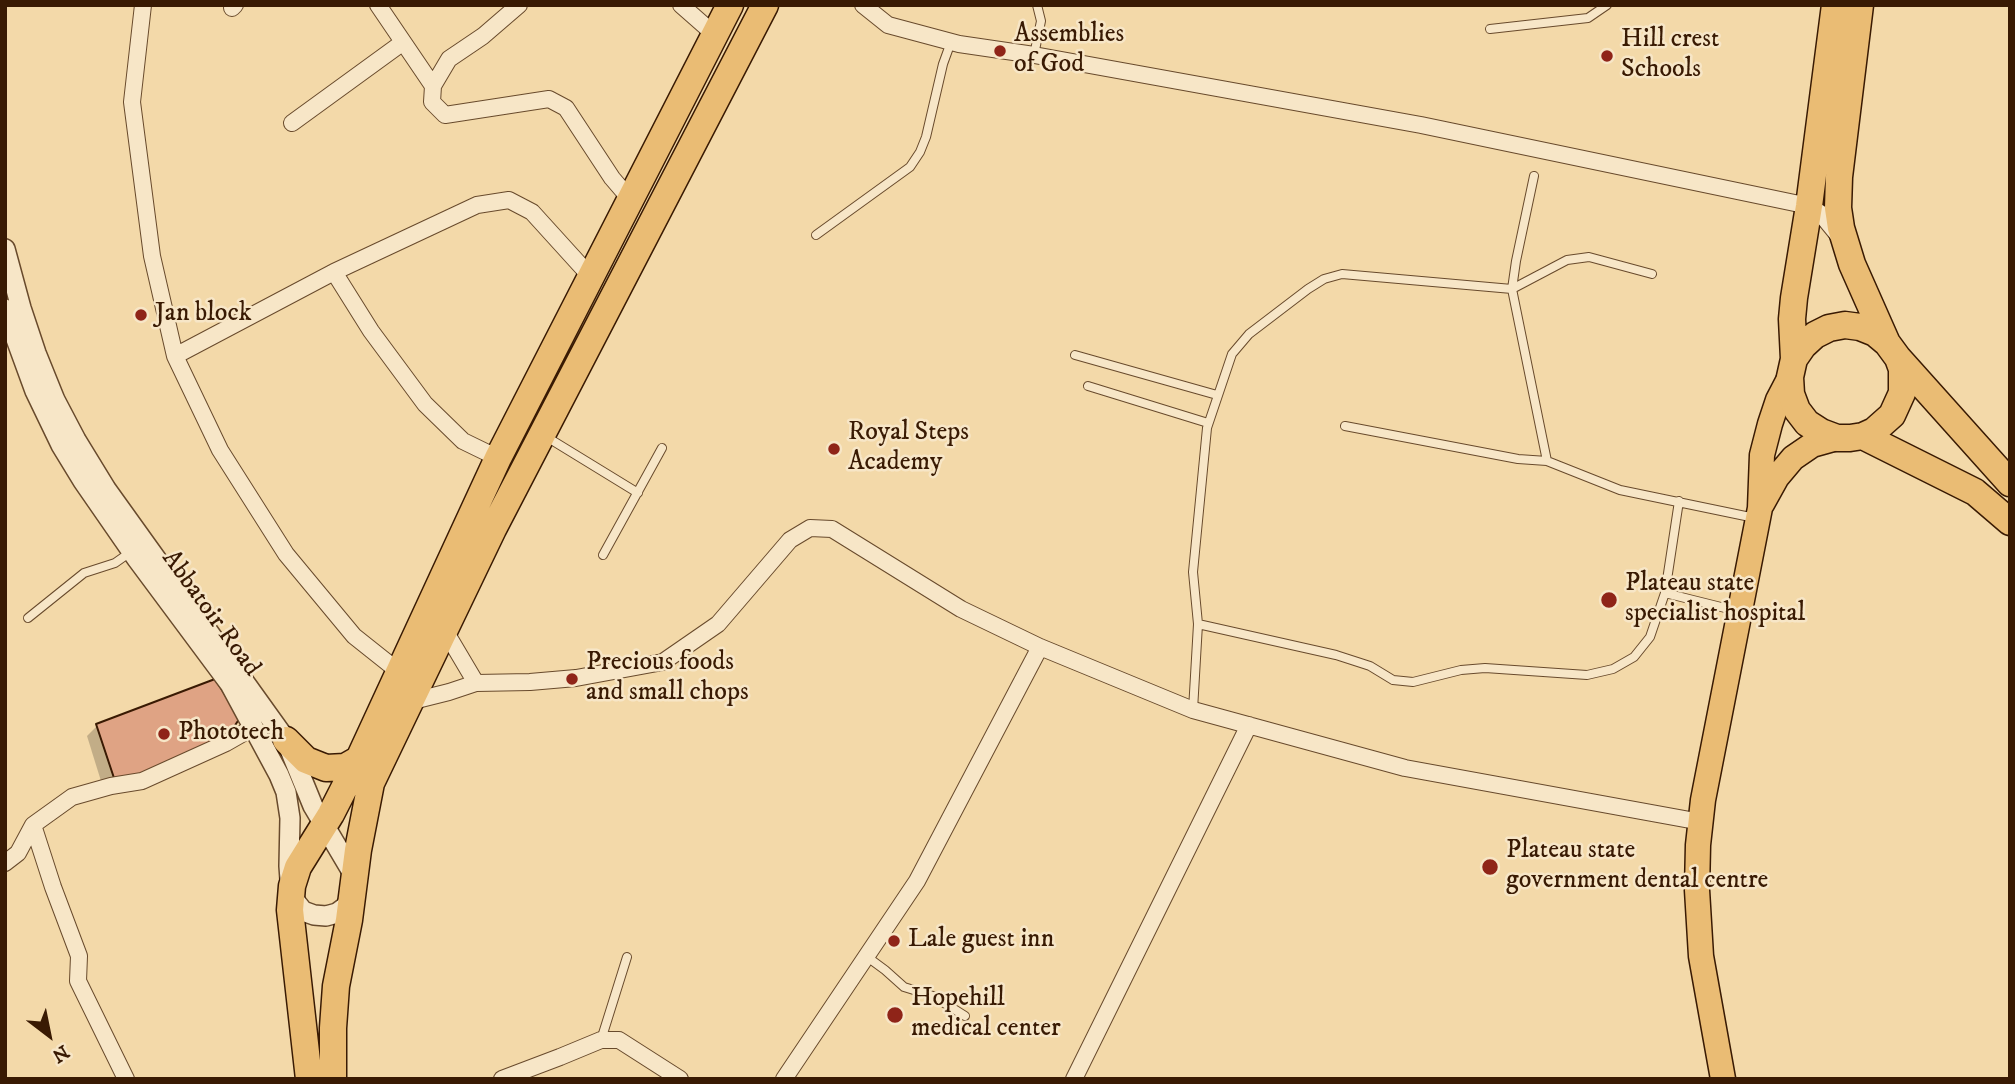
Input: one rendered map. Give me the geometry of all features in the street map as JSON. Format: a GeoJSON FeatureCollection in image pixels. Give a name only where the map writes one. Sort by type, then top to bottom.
{"type":"FeatureCollection","features":[{"type":"Feature","properties":{"kind":"highway"},"geometry":{"type":"LineString","coordinates":[[309,1079],[290,910],[291,893],[298,867],[359,759],[498,458],[730,5]]}},
{"type":"Feature","properties":{"kind":"highway"},"geometry":{"type":"LineString","coordinates":[[333,1079],[335,995],[370,783],[493,529],[765,5]]}},
{"type":"Feature","properties":{"kind":"highway"},"geometry":{"type":"LineString","coordinates":[[1835,5],[1809,206],[1794,298],[1791,394],[1797,410],[1807,423],[1837,438],[1863,436],[1884,424],[1898,405],[1903,381],[1893,350],[1846,249],[1838,208],[1839,177],[1860,5]]}},
{"type":"Feature","properties":{"kind":"highway"},"geometry":{"type":"LineString","coordinates":[[1792,368],[1803,346],[1815,335],[1829,328],[1845,325],[1875,333],[2010,484]]}},
{"type":"Feature","properties":{"kind":"highway"},"geometry":{"type":"LineString","coordinates":[[552,351],[570,348],[577,366]]}},
{"type":"Feature","properties":{"kind":"highway"},"geometry":{"type":"LineString","coordinates":[[1863,436],[1975,492],[2010,522]]}},
{"type":"Feature","properties":{"kind":"highway"},"geometry":{"type":"LineString","coordinates":[[286,740],[306,760],[327,768],[345,767],[359,759]]}},
{"type":"Feature","properties":{"kind":"main road"},"geometry":{"type":"LineString","coordinates":[[1723,1079],[1701,956],[1697,890],[1703,800],[1758,513],[1762,455],[1778,400],[1792,368]]}},
{"type":"Feature","properties":{"kind":"main road"},"geometry":{"type":"LineString","coordinates":[[1758,513],[1777,477],[1793,458],[1812,445],[1837,438]]}},
{"type":"Feature","properties":{"kind":"street"},"geometry":{"type":"LineString","coordinates":[[143,5],[132,102],[152,256],[175,356],[220,450],[286,554],[354,636],[398,671]]}},
{"type":"Feature","properties":{"kind":"street"},"geometry":{"type":"LineString","coordinates":[[377,5],[433,86]]}},
{"type":"Feature","properties":{"kind":"street"},"geometry":{"type":"LineString","coordinates":[[519,5],[483,36],[449,59],[433,86],[432,102],[445,114],[549,99],[566,108],[612,178],[630,199]]}},
{"type":"Feature","properties":{"kind":"street"},"geometry":{"type":"LineString","coordinates":[[681,5],[714,34]]}},
{"type":"Feature","properties":{"kind":"street"},"geometry":{"type":"LineString","coordinates":[[863,5],[888,25],[951,42],[1421,125],[1809,206],[1821,213],[1846,249]]}},
{"type":"Feature","properties":{"kind":"street"},"geometry":{"type":"LineString","coordinates":[[292,123],[402,43]]}},
{"type":"Feature","properties":{"kind":"street"},"geometry":{"type":"LineString","coordinates":[[175,356],[334,272],[477,205],[509,200],[532,212],[591,277]]}},
{"type":"Feature","properties":{"kind":"street","name":"Abbatoir Road"},"geometry":{"type":"LineString","coordinates":[[5,249],[36,353],[55,400],[76,440],[106,489],[286,740],[313,806],[354,887]]}},
{"type":"Feature","properties":{"kind":"street"},"geometry":{"type":"LineString","coordinates":[[334,272],[371,331],[425,404],[463,441],[498,458]]}},
{"type":"Feature","properties":{"kind":"street","name":"Abbatoir Road"},"geometry":{"type":"LineString","coordinates":[[5,309],[35,391],[61,445],[132,551],[230,684],[279,775],[286,792],[290,818],[291,893]]}},
{"type":"Feature","properties":{"kind":"street"},"geometry":{"type":"LineString","coordinates":[[410,702],[476,683],[576,678],[663,662],[718,624],[790,540],[810,528],[832,529],[961,609],[1040,648],[1193,710],[1405,768],[1701,822]]}},
{"type":"Feature","properties":{"kind":"street"},"geometry":{"type":"LineString","coordinates":[[444,629],[476,683]]}},
{"type":"Feature","properties":{"kind":"street"},"geometry":{"type":"LineString","coordinates":[[784,1079],[917,881],[1040,648]]}},
{"type":"Feature","properties":{"kind":"street"},"geometry":{"type":"LineString","coordinates":[[1074,1079],[1249,725]]}},
{"type":"Feature","properties":{"kind":"street"},"geometry":{"type":"LineString","coordinates":[[5,863],[18,853],[33,825],[72,797],[142,781],[226,743],[254,727]]}},
{"type":"Feature","properties":{"kind":"street"},"geometry":{"type":"LineString","coordinates":[[33,825],[79,956],[78,981],[126,1079]]}},
{"type":"Feature","properties":{"kind":"street"},"geometry":{"type":"LineString","coordinates":[[291,893],[303,911],[326,916],[345,907],[354,887]]}},
{"type":"Feature","properties":{"kind":"street"},"geometry":{"type":"LineString","coordinates":[[502,1079],[601,1040],[619,1040],[680,1079]]}},
{"type":"Feature","properties":{"kind":"lane"},"geometry":{"type":"LineString","coordinates":[[1034,55],[1041,21],[1037,5]]}},
{"type":"Feature","properties":{"kind":"lane"},"geometry":{"type":"LineString","coordinates":[[1490,29],[1588,18],[1607,5]]}},
{"type":"Feature","properties":{"kind":"lane"},"geometry":{"type":"LineString","coordinates":[[816,235],[910,167],[926,137],[943,64],[951,42]]}},
{"type":"Feature","properties":{"kind":"lane"},"geometry":{"type":"LineString","coordinates":[[1534,176],[1512,289],[1547,461]]}},
{"type":"Feature","properties":{"kind":"lane"},"geometry":{"type":"LineString","coordinates":[[1193,710],[1198,624],[1193,572],[1209,423],[1232,354],[1249,334],[1308,289],[1324,279],[1342,274],[1512,289],[1567,260],[1589,257],[1652,274]]}},
{"type":"Feature","properties":{"kind":"lane"},"geometry":{"type":"LineString","coordinates":[[1075,355],[1217,395]]}},
{"type":"Feature","properties":{"kind":"lane"},"geometry":{"type":"LineString","coordinates":[[1088,386],[1209,423]]}},
{"type":"Feature","properties":{"kind":"lane"},"geometry":{"type":"LineString","coordinates":[[1345,426],[1518,459],[1547,461],[1620,490],[1758,513]]}},
{"type":"Feature","properties":{"kind":"lane"},"geometry":{"type":"LineString","coordinates":[[542,434],[638,493]]}},
{"type":"Feature","properties":{"kind":"lane"},"geometry":{"type":"LineString","coordinates":[[603,555],[662,448]]}},
{"type":"Feature","properties":{"kind":"lane"},"geometry":{"type":"LineString","coordinates":[[1198,624],[1336,655],[1370,666],[1393,680],[1413,682],[1461,670],[1485,668],[1587,675],[1613,669],[1634,657],[1650,637],[1665,593],[1679,501]]}},
{"type":"Feature","properties":{"kind":"lane"},"geometry":{"type":"LineString","coordinates":[[28,618],[84,573],[115,563],[132,551]]}},
{"type":"Feature","properties":{"kind":"lane"},"geometry":{"type":"LineString","coordinates":[[1665,593],[1740,611]]}},
{"type":"Feature","properties":{"kind":"lane"},"geometry":{"type":"LineString","coordinates":[[866,956],[904,987],[933,996],[965,1016]]}},
{"type":"Feature","properties":{"kind":"lane"},"geometry":{"type":"LineString","coordinates":[[601,1040],[627,957]]}},
{"type":"Feature","properties":{"kind":"building","name":"Phototech"},"geometry":{"type":"Polygon","coordinates":[[[215,679],[240,718],[222,744],[116,784],[96,724],[215,679]]]}},
{"type":"Feature","properties":{"kind":"place","name":"Assemblies of God"},"geometry":{"type":"Point","coordinates":[1000,51]}},
{"type":"Feature","properties":{"kind":"place","name":"Hill crest Schools"},"geometry":{"type":"Point","coordinates":[1607,56]}},
{"type":"Feature","properties":{"kind":"place","name":"Jan block"},"geometry":{"type":"Point","coordinates":[141,315]}},
{"type":"Feature","properties":{"kind":"place","name":"Royal Steps Academy"},"geometry":{"type":"Point","coordinates":[834,449]}},
{"type":"Feature","properties":{"kind":"place","name":"Plateau state specialist hospital"},"geometry":{"type":"Point","coordinates":[1609,600]}},
{"type":"Feature","properties":{"kind":"place","name":"Precious foods and small chops"},"geometry":{"type":"Point","coordinates":[572,679]}},
{"type":"Feature","properties":{"kind":"place","name":"Phototech"},"geometry":{"type":"Point","coordinates":[164,734]}},
{"type":"Feature","properties":{"kind":"place","name":"Plateau state government dental centre"},"geometry":{"type":"Point","coordinates":[1490,867]}},
{"type":"Feature","properties":{"kind":"place","name":"Lale guest inn"},"geometry":{"type":"Point","coordinates":[894,941]}},
{"type":"Feature","properties":{"kind":"place","name":"Hopehill medical center"},"geometry":{"type":"Point","coordinates":[895,1015]}}]}
